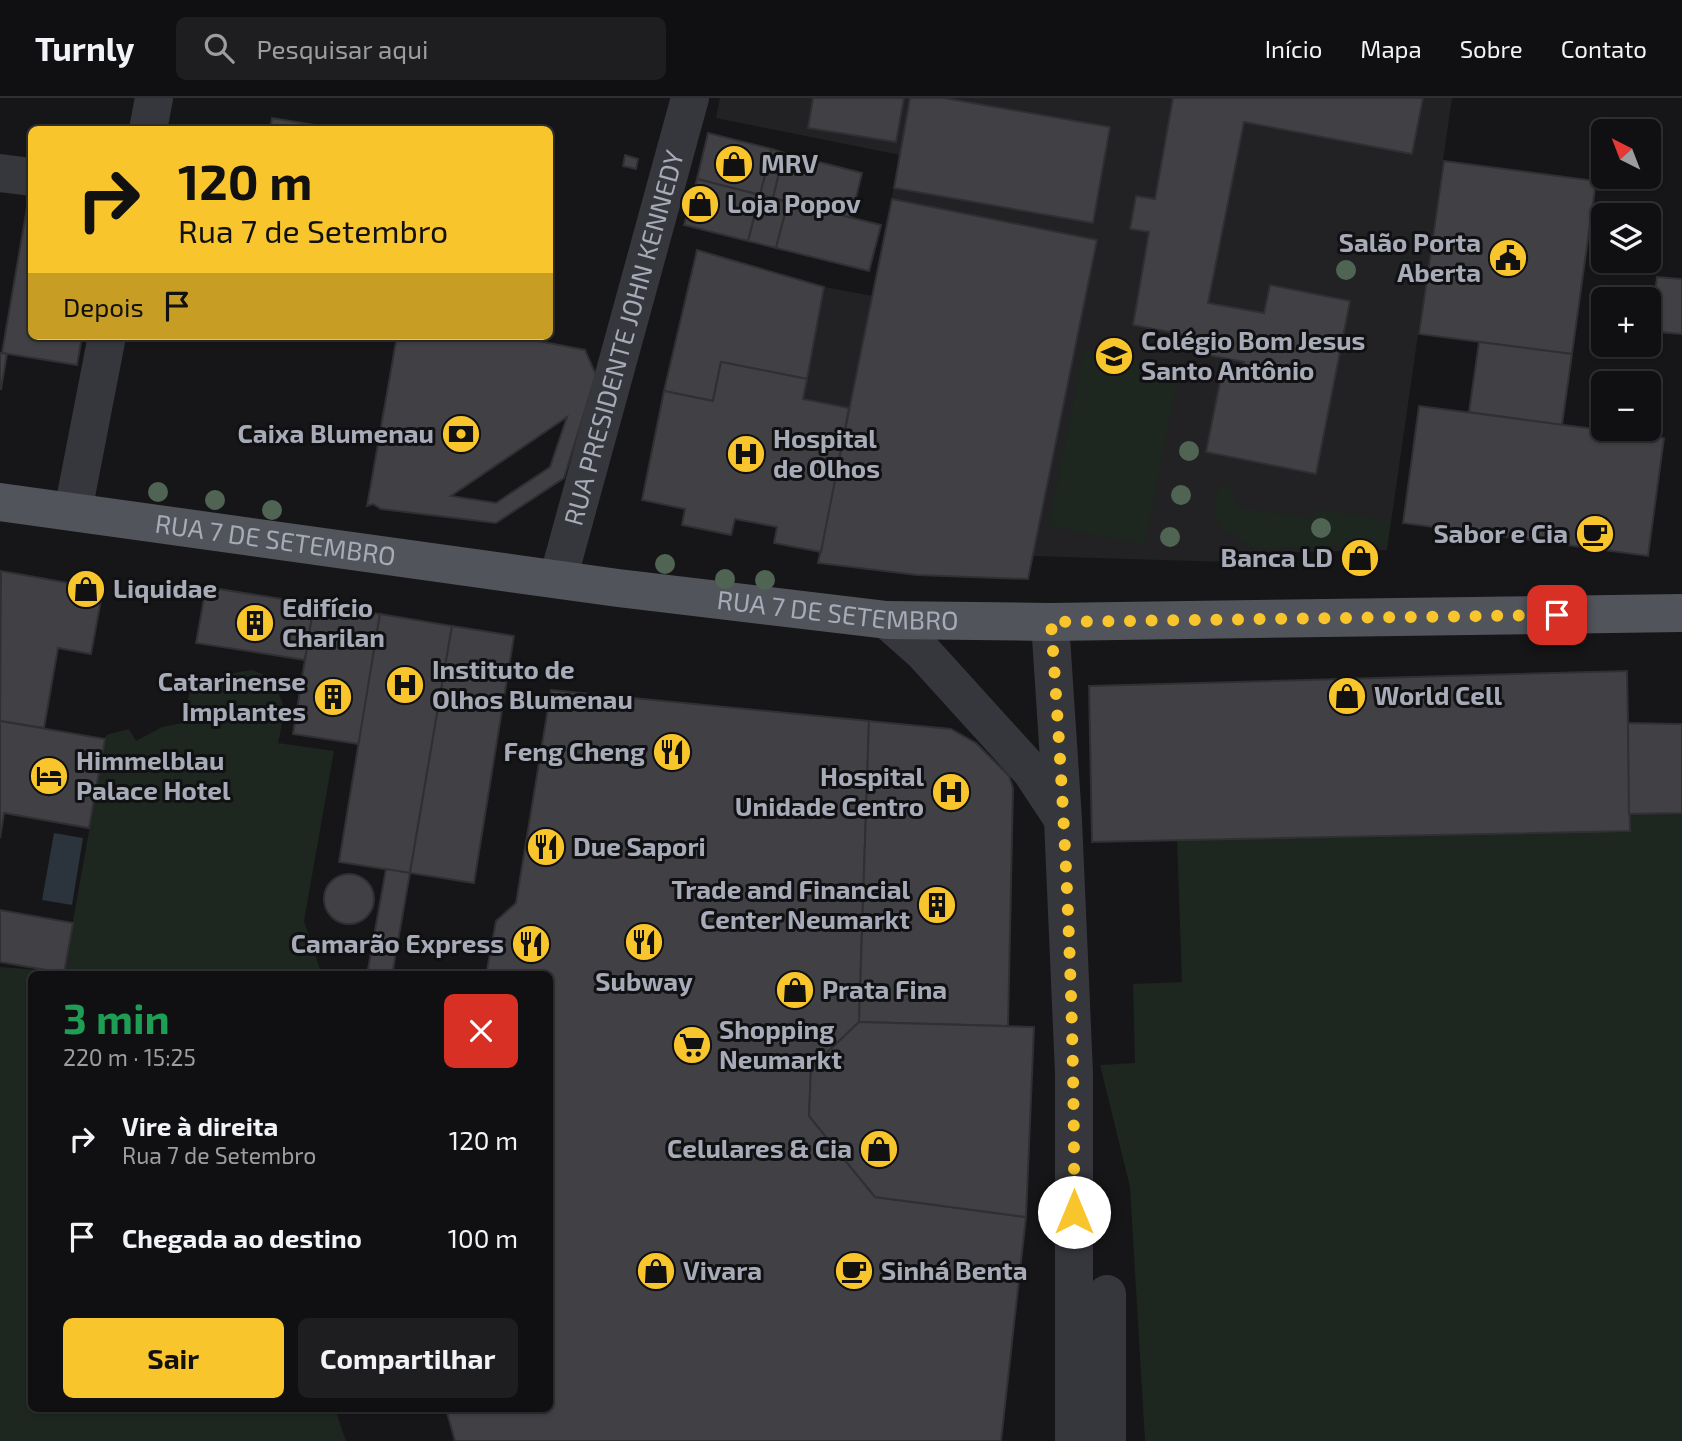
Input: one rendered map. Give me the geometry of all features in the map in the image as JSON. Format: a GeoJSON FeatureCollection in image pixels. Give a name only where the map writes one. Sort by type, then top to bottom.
{"type":"FeatureCollection","features":[{"type":"Feature","properties":{"kind":"main road","name":"RUA 7 DE SETEMBRO"},"geometry":{"type":"LineString","coordinates":[[0,502],[558,579],[887,620],[1051,622],[1682,612]]}},
{"type":"Feature","properties":{"kind":"street"},"geometry":{"type":"LineString","coordinates":[[149,126],[154,98]]}},
{"type":"Feature","properties":{"kind":"street","name":"RUA PRESIDENTE JOHN KENNEDY"},"geometry":{"type":"LineString","coordinates":[[558,579],[690,98]]}},
{"type":"Feature","properties":{"kind":"street"},"geometry":{"type":"LineString","coordinates":[[73,511],[106,340]]}},
{"type":"Feature","properties":{"kind":"street"},"geometry":{"type":"LineString","coordinates":[[887,620],[923,652],[1031,771],[1063,820]]}},
{"type":"Feature","properties":{"kind":"street"},"geometry":{"type":"LineString","coordinates":[[1051,622],[1074,1073],[1074,1441]]}},
{"type":"Feature","properties":{"kind":"street"},"geometry":{"type":"LineString","coordinates":[[1107,1294],[1107,1441]]}},
{"type":"Feature","properties":{"kind":"shaded area","name":"Colégio Bom Jesus Santo Antônio"},"geometry":{"type":"Polygon","coordinates":[[[720,98],[1452,98],[1387,550],[1254,553],[1227,562],[1033,556],[1028,579],[917,575],[818,563],[849,408],[803,399],[824,287],[873,296],[900,155],[716,118],[720,98]]]}},
{"type":"Feature","properties":{"kind":"shaded area"},"geometry":{"type":"Polygon","coordinates":[[[1084,350],[1180,369],[1145,545],[1048,526],[1084,350]]]}},
{"type":"Feature","properties":{"kind":"shaded area"},"geometry":{"type":"Polygon","coordinates":[[[1219,487],[1231,487],[1238,507],[1313,519],[1316,509],[1391,521],[1387,545],[1254,549],[1226,531],[1215,519],[1215,502],[1219,487]]]}},
{"type":"Feature","properties":{"kind":"shaded area"},"geometry":{"type":"Polygon","coordinates":[[[252,670],[273,678],[285,710],[278,743],[334,751],[304,921],[321,971],[64,971],[106,735],[129,729],[136,741],[162,727],[183,723],[190,689],[215,676],[252,670]]]}},
{"type":"Feature","properties":{"kind":"shaded area"},"geometry":{"type":"Polygon","coordinates":[[[1682,813],[1682,1441],[1145,1441],[1130,1187],[1100,1065],[1135,1063],[1133,984],[1182,982],[1177,839],[1629,831],[1629,814],[1682,813]]]}},
{"type":"Feature","properties":{"kind":"shaded area"},"geometry":{"type":"Polygon","coordinates":[[[54,833],[83,838],[72,905],[42,900],[54,833]]]}},
{"type":"Feature","properties":{"kind":"shaded area"},"geometry":{"type":"Polygon","coordinates":[[[0,967],[51,971],[28,971],[28,1412],[336,1412],[346,1441],[0,1441],[0,967]]]}},
{"type":"Feature","properties":{"kind":"building"},"geometry":{"type":"Polygon","coordinates":[[[813,98],[904,98],[896,142],[808,128],[813,98]]]}},
{"type":"Feature","properties":{"kind":"building"},"geometry":{"type":"Polygon","coordinates":[[[910,98],[944,98],[1110,127],[1093,223],[894,188],[910,98]]]}},
{"type":"Feature","properties":{"kind":"building"},"geometry":{"type":"Polygon","coordinates":[[[1173,98],[1423,98],[1412,154],[1244,122],[1208,303],[1264,313],[1270,285],[1350,301],[1316,474],[1206,452],[1221,377],[1240,381],[1244,362],[1182,350],[1185,335],[1133,325],[1149,232],[1130,229],[1136,196],[1155,199],[1173,98]]]}},
{"type":"Feature","properties":{"kind":"building"},"geometry":{"type":"Polygon","coordinates":[[[272,118],[321,126],[271,126],[272,118]]]}},
{"type":"Feature","properties":{"kind":"building","name":"MRV"},"geometry":{"type":"Polygon","coordinates":[[[708,133],[772,149],[760,195],[697,179],[708,133]]]}},
{"type":"Feature","properties":{"kind":"building"},"geometry":{"type":"Polygon","coordinates":[[[772,149],[784,153],[773,198],[760,195],[772,149]]]}},
{"type":"Feature","properties":{"kind":"building"},"geometry":{"type":"Polygon","coordinates":[[[784,153],[862,173],[851,218],[773,198],[784,153]]]}},
{"type":"Feature","properties":{"kind":"building"},"geometry":{"type":"Polygon","coordinates":[[[625,155],[638,159],[636,169],[623,166],[625,155]]]}},
{"type":"Feature","properties":{"kind":"building","name":"Salão Porta Aberta"},"geometry":{"type":"Polygon","coordinates":[[[1444,161],[1591,180],[1591,189],[1595,189],[1572,354],[1419,334],[1444,161]]]}},
{"type":"Feature","properties":{"kind":"building"},"geometry":{"type":"Polygon","coordinates":[[[697,179],[760,195],[748,241],[684,225],[697,179]]]}},
{"type":"Feature","properties":{"kind":"building"},"geometry":{"type":"Polygon","coordinates":[[[760,195],[788,202],[776,248],[748,241],[760,195]]]}},
{"type":"Feature","properties":{"kind":"building"},"geometry":{"type":"Polygon","coordinates":[[[892,199],[1097,240],[1028,579],[917,575],[818,563],[892,199]]]}},
{"type":"Feature","properties":{"kind":"building"},"geometry":{"type":"Polygon","coordinates":[[[28,202],[28,340],[81,340],[77,365],[2,353],[28,202]]]}},
{"type":"Feature","properties":{"kind":"building"},"geometry":{"type":"Polygon","coordinates":[[[788,202],[881,225],[869,271],[776,248],[788,202]]]}},
{"type":"Feature","properties":{"kind":"building"},"geometry":{"type":"Polygon","coordinates":[[[697,250],[824,287],[807,379],[721,362],[713,401],[664,391],[697,250]]]}},
{"type":"Feature","properties":{"kind":"building"},"geometry":{"type":"Polygon","coordinates":[[[1657,277],[1682,279],[1682,334],[1661,332],[1661,287],[1656,287],[1657,277]]]}},
{"type":"Feature","properties":{"kind":"building","name":"Caixa Blumenau"},"geometry":{"type":"Polygon","coordinates":[[[396,340],[533,340],[585,350],[596,375],[564,478],[496,523],[381,509],[373,504],[367,506],[396,340]],[[567,417],[451,496],[496,503],[550,467],[567,417]]]}},
{"type":"Feature","properties":{"kind":"building"},"geometry":{"type":"Polygon","coordinates":[[[1479,342],[1572,354],[1562,425],[1469,412],[1479,342]]]}},
{"type":"Feature","properties":{"kind":"building"},"geometry":{"type":"Polygon","coordinates":[[[0,353],[7,354],[1,389],[0,389],[0,353]]]}},
{"type":"Feature","properties":{"kind":"building","name":"Hospital de Olhos"},"geometry":{"type":"Polygon","coordinates":[[[721,362],[807,379],[803,399],[849,408],[821,552],[774,543],[777,527],[735,519],[731,535],[682,525],[685,509],[642,500],[664,391],[713,401],[721,362]]]}},
{"type":"Feature","properties":{"kind":"building"},"geometry":{"type":"Polygon","coordinates":[[[1419,406],[1591,428],[1591,441],[1661,441],[1661,438],[1664,438],[1648,556],[1403,523],[1419,406]]]}},
{"type":"Feature","properties":{"kind":"building","name":"Banca LD"},"geometry":{"type":"Polygon","coordinates":[[[1350,551],[1371,552],[1371,564],[1350,563],[1350,551]]]}},
{"type":"Feature","properties":{"kind":"building"},"geometry":{"type":"Polygon","coordinates":[[[1,571],[103,589],[91,654],[58,648],[44,728],[0,721],[1,571]]]}},
{"type":"Feature","properties":{"kind":"building","name":"Edifício Charilan"},"geometry":{"type":"Polygon","coordinates":[[[206,587],[314,604],[305,660],[196,643],[206,587]]]}},
{"type":"Feature","properties":{"kind":"building","name":"Catarinense Implantes"},"geometry":{"type":"Polygon","coordinates":[[[314,604],[380,614],[359,744],[293,734],[314,604]]]}},
{"type":"Feature","properties":{"kind":"building","name":"Instituto de Olhos Blumenau"},"geometry":{"type":"Polygon","coordinates":[[[380,614],[452,626],[410,873],[339,862],[380,614]]]}},
{"type":"Feature","properties":{"kind":"building"},"geometry":{"type":"Polygon","coordinates":[[[452,626],[514,636],[474,883],[410,873],[452,626]]]}},
{"type":"Feature","properties":{"kind":"building"},"geometry":{"type":"Polygon","coordinates":[[[1627,671],[1630,831],[1092,842],[1089,686],[1627,671]]]}},
{"type":"Feature","properties":{"kind":"building","name":"Shopping Neumarkt"},"geometry":{"type":"Polygon","coordinates":[[[551,690],[869,721],[859,1022],[811,1068],[809,1116],[875,1197],[1026,1217],[1001,1441],[455,1441],[447,1412],[553,1412],[553,971],[487,971],[496,921],[516,903],[551,690]]]}},
{"type":"Feature","properties":{"kind":"building","name":"Himmelblau Palace Hotel"},"geometry":{"type":"Polygon","coordinates":[[[0,721],[105,739],[89,828],[4,813],[0,838],[0,721]]]}},
{"type":"Feature","properties":{"kind":"building","name":"Trade and Financial Center Neumarkt"},"geometry":{"type":"Polygon","coordinates":[[[869,721],[951,729],[976,743],[1009,776],[1013,788],[1008,1026],[859,1022],[869,721]]]}},
{"type":"Feature","properties":{"kind":"building"},"geometry":{"type":"Polygon","coordinates":[[[1628,723],[1682,724],[1682,813],[1629,814],[1628,723]]]}},
{"type":"Feature","properties":{"kind":"building"},"geometry":{"type":"Polygon","coordinates":[[[386,869],[410,873],[393,971],[368,971],[386,869]]]}},
{"type":"Feature","properties":{"kind":"building"},"geometry":{"type":"Polygon","coordinates":[[[349,874],[367,881],[374,899],[367,917],[349,924],[331,917],[324,899],[331,881],[349,874]]]}},
{"type":"Feature","properties":{"kind":"building"},"geometry":{"type":"Polygon","coordinates":[[[0,910],[73,923],[64,971],[0,962],[0,910]]]}},
{"type":"Feature","properties":{"kind":"building"},"geometry":{"type":"Polygon","coordinates":[[[859,1022],[1034,1027],[1026,1217],[875,1197],[809,1116],[811,1068],[859,1022]]]}},
{"type":"Feature","properties":{"kind":"place","name":"MRV"},"geometry":{"type":"Point","coordinates":[734,164]}},
{"type":"Feature","properties":{"kind":"place","name":"Loja Popov"},"geometry":{"type":"Point","coordinates":[700,204]}},
{"type":"Feature","properties":{"kind":"place","name":"Salão Porta Aberta"},"geometry":{"type":"Point","coordinates":[1508,258]}},
{"type":"Feature","properties":{"kind":"place","name":"Colégio Bom Jesus Santo Antônio"},"geometry":{"type":"Point","coordinates":[1114,356]}},
{"type":"Feature","properties":{"kind":"place","name":"Caixa Blumenau"},"geometry":{"type":"Point","coordinates":[461,434]}},
{"type":"Feature","properties":{"kind":"place","name":"Hospital de Olhos"},"geometry":{"type":"Point","coordinates":[746,454]}},
{"type":"Feature","properties":{"kind":"place","name":"Sabor e Cia"},"geometry":{"type":"Point","coordinates":[1595,534]}},
{"type":"Feature","properties":{"kind":"place","name":"Banca LD"},"geometry":{"type":"Point","coordinates":[1360,558]}},
{"type":"Feature","properties":{"kind":"place","name":"Liquidae"},"geometry":{"type":"Point","coordinates":[86,589]}},
{"type":"Feature","properties":{"kind":"place","name":"Edifício Charilan"},"geometry":{"type":"Point","coordinates":[255,623]}},
{"type":"Feature","properties":{"kind":"place","name":"Instituto de Olhos Blumenau"},"geometry":{"type":"Point","coordinates":[405,685]}},
{"type":"Feature","properties":{"kind":"place","name":"World Cell"},"geometry":{"type":"Point","coordinates":[1347,696]}},
{"type":"Feature","properties":{"kind":"place","name":"Catarinense Implantes"},"geometry":{"type":"Point","coordinates":[333,697]}},
{"type":"Feature","properties":{"kind":"place","name":"Feng Cheng"},"geometry":{"type":"Point","coordinates":[672,752]}},
{"type":"Feature","properties":{"kind":"place","name":"Himmelblau Palace Hotel"},"geometry":{"type":"Point","coordinates":[49,776]}},
{"type":"Feature","properties":{"kind":"place","name":"Hospital Unidade Centro"},"geometry":{"type":"Point","coordinates":[951,792]}},
{"type":"Feature","properties":{"kind":"place","name":"Due Sapori"},"geometry":{"type":"Point","coordinates":[546,847]}},
{"type":"Feature","properties":{"kind":"place","name":"Trade and Financial Center Neumarkt"},"geometry":{"type":"Point","coordinates":[937,905]}},
{"type":"Feature","properties":{"kind":"place","name":"Subway"},"geometry":{"type":"Point","coordinates":[644,942]}},
{"type":"Feature","properties":{"kind":"place","name":"Camarão Express"},"geometry":{"type":"Point","coordinates":[531,944]}},
{"type":"Feature","properties":{"kind":"place","name":"Prata Fina"},"geometry":{"type":"Point","coordinates":[795,990]}},
{"type":"Feature","properties":{"kind":"place","name":"Shopping Neumarkt"},"geometry":{"type":"Point","coordinates":[692,1045]}},
{"type":"Feature","properties":{"kind":"place","name":"Celulares & Cia"},"geometry":{"type":"Point","coordinates":[879,1149]}},
{"type":"Feature","properties":{"kind":"place","name":"Vivara"},"geometry":{"type":"Point","coordinates":[656,1271]}},
{"type":"Feature","properties":{"kind":"place","name":"Sinhá Benta"},"geometry":{"type":"Point","coordinates":[854,1271]}},
{"type":"Feature","properties":{"kind":"route"},"geometry":{"type":"LineString","coordinates":[[1074,1212],[1074,1073],[1051,622],[1557,615]]}}]}
